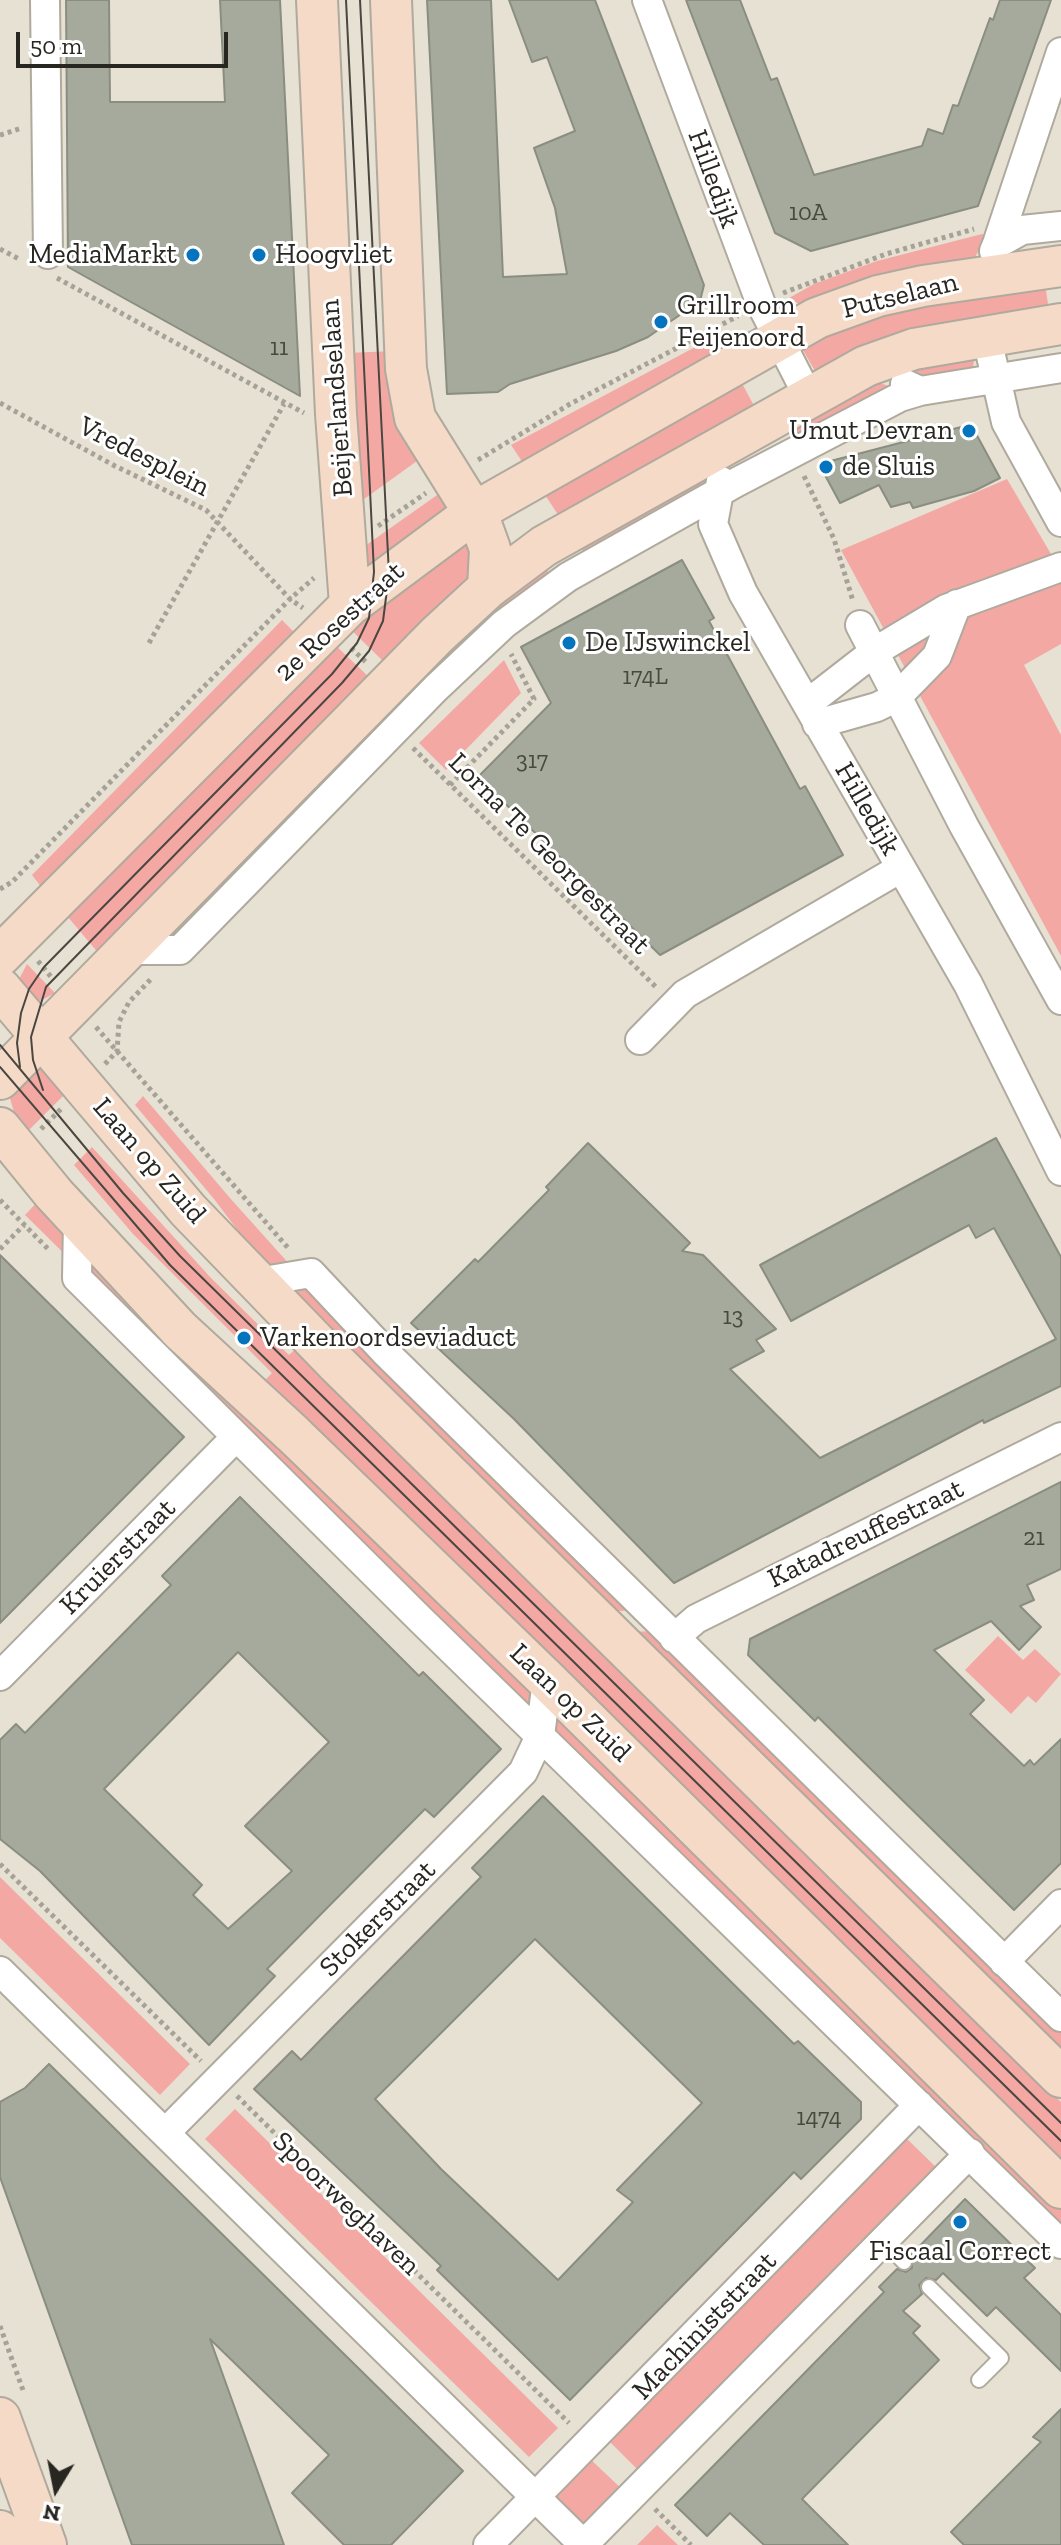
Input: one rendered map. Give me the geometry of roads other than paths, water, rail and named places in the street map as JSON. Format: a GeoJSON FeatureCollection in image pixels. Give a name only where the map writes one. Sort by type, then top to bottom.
{"type":"FeatureCollection","features":[{"type":"Feature","properties":{"kind":"main road","name":"Beijerlandselaan"},"geometry":{"type":"LineString","coordinates":[[317,0],[336,414],[350,605]]}},
{"type":"Feature","properties":{"kind":"main road"},"geometry":{"type":"LineString","coordinates":[[391,0],[406,369],[415,418],[464,468],[475,512],[490,549],[488,588]]}},
{"type":"Feature","properties":{"kind":"main road","name":"Putselaan"},"geometry":{"type":"LineString","coordinates":[[770,321],[817,318],[988,260],[1061,266]]}},
{"type":"Feature","properties":{"kind":"main road","name":"2e Rosestraat"},"geometry":{"type":"LineString","coordinates":[[0,956],[350,605],[475,512],[770,321]]}},
{"type":"Feature","properties":{"kind":"main road","name":"Putselaan"},"geometry":{"type":"LineString","coordinates":[[809,398],[866,366],[914,349],[986,334],[1061,324]]}},
{"type":"Feature","properties":{"kind":"main road"},"geometry":{"type":"LineString","coordinates":[[0,1079],[350,721],[488,588],[544,546],[809,398]]}},
{"type":"Feature","properties":{"kind":"main road"},"geometry":{"type":"LineString","coordinates":[[0,988],[42,1038]]}},
{"type":"Feature","properties":{"kind":"main road","name":"Laan op Zuid"},"geometry":{"type":"LineString","coordinates":[[42,1038],[188,1210],[258,1282],[599,1624],[1061,2077]]}},
{"type":"Feature","properties":{"kind":"main road","name":"Laan op Zuid"},"geometry":{"type":"LineString","coordinates":[[0,1128],[78,1221],[180,1330],[304,1444],[547,1680],[1061,2188]]}},
{"type":"Feature","properties":{"kind":"main road"},"geometry":{"type":"LineString","coordinates":[[0,2418],[46,2545]]}},
{"type":"Feature","properties":{"kind":"main road"},"geometry":{"type":"LineString","coordinates":[[0,2531],[5,2545]]}},
{"type":"Feature","properties":{"kind":"street"},"geometry":{"type":"LineString","coordinates":[[45,0],[48,254]]}},
{"type":"Feature","properties":{"kind":"street","name":"Hilledijk"},"geometry":{"type":"LineString","coordinates":[[647,0],[770,321],[809,398]]}},
{"type":"Feature","properties":{"kind":"street"},"geometry":{"type":"LineString","coordinates":[[988,260],[1061,52]]}},
{"type":"Feature","properties":{"kind":"street","name":"Putselaan"},"geometry":{"type":"LineString","coordinates":[[988,260],[1022,230],[1061,226]]}},
{"type":"Feature","properties":{"kind":"street"},"geometry":{"type":"LineString","coordinates":[[986,334],[1006,422],[1061,522]]}},
{"type":"Feature","properties":{"kind":"street"},"geometry":{"type":"LineString","coordinates":[[866,366],[920,391]]}},
{"type":"Feature","properties":{"kind":"street"},"geometry":{"type":"LineString","coordinates":[[125,950],[180,950],[498,630],[568,577],[719,492],[900,397],[1061,368]]}},
{"type":"Feature","properties":{"kind":"street","name":"Hilledijk"},"geometry":{"type":"LineString","coordinates":[[731,440],[713,524],[743,593],[968,984],[1061,1171]]}},
{"type":"Feature","properties":{"kind":"street"},"geometry":{"type":"LineString","coordinates":[[812,714],[874,652],[957,604],[1061,567]]}},
{"type":"Feature","properties":{"kind":"street"},"geometry":{"type":"LineString","coordinates":[[812,714],[877,707],[897,697],[937,656],[957,604]]}},
{"type":"Feature","properties":{"kind":"street"},"geometry":{"type":"LineString","coordinates":[[860,625],[1061,1000]]}},
{"type":"Feature","properties":{"kind":"street"},"geometry":{"type":"LineString","coordinates":[[640,1040],[685,994],[901,868]]}},
{"type":"Feature","properties":{"kind":"street","name":"Laan op Zuid"},"geometry":{"type":"LineString","coordinates":[[78,1221],[77,1278],[540,1736],[1061,2244]]}},
{"type":"Feature","properties":{"kind":"street"},"geometry":{"type":"LineString","coordinates":[[258,1282],[311,1273],[385,1352],[1061,2017]]}},
{"type":"Feature","properties":{"kind":"street","name":"Kruierstraat"},"geometry":{"type":"LineString","coordinates":[[0,1676],[236,1437]]}},
{"type":"Feature","properties":{"kind":"street","name":"Katadreuffestraat"},"geometry":{"type":"LineString","coordinates":[[674,1638],[696,1619],[1061,1437]]}},
{"type":"Feature","properties":{"kind":"street"},"geometry":{"type":"LineString","coordinates":[[599,1624],[654,1617]]}},
{"type":"Feature","properties":{"kind":"street","name":"Stokerstraat"},"geometry":{"type":"LineString","coordinates":[[165,2133],[523,1772],[540,1736],[547,1680]]}},
{"type":"Feature","properties":{"kind":"street"},"geometry":{"type":"LineString","coordinates":[[1004,1962],[1061,1904]]}},
{"type":"Feature","properties":{"kind":"street"},"geometry":{"type":"LineString","coordinates":[[0,1971],[584,2545],[636,2490],[894,2252],[970,2153]]}},
{"type":"Feature","properties":{"kind":"street","name":"Machiniststraat"},"geometry":{"type":"LineString","coordinates":[[488,2545],[919,2105]]}},
{"type":"Feature","properties":{"kind":"lane"},"geometry":{"type":"LineString","coordinates":[[929,2287],[1001,2358],[979,2380]]}},
{"type":"Feature","properties":{"kind":"tram line"},"geometry":{"type":"LineString","coordinates":[[20,1067],[17,1043],[21,1013],[29,989],[44,967],[332,674],[357,643],[369,618],[374,572],[346,0]]}},
{"type":"Feature","properties":{"kind":"tram line"},"geometry":{"type":"LineString","coordinates":[[43,1090],[33,1060],[31,1037],[46,987],[342,683],[369,651],[383,621],[389,574],[360,0]]}},
{"type":"Feature","properties":{"kind":"tram line"},"geometry":{"type":"LineString","coordinates":[[0,1045],[123,1193],[180,1256],[1061,2123]]}},
{"type":"Feature","properties":{"kind":"tram line"},"geometry":{"type":"LineString","coordinates":[[0,1067],[170,1265],[1061,2141]]}},
{"type":"Feature","properties":{"kind":"place","name":"MediaMarkt"},"geometry":{"type":"Point","coordinates":[193,255]}},
{"type":"Feature","properties":{"kind":"place","name":"Hoogvliet"},"geometry":{"type":"Point","coordinates":[259,255]}},
{"type":"Feature","properties":{"kind":"place","name":"Grillroom Feijenoord"},"geometry":{"type":"Point","coordinates":[661,322]}},
{"type":"Feature","properties":{"kind":"place","name":"Umut Devran"},"geometry":{"type":"Point","coordinates":[969,431]}},
{"type":"Feature","properties":{"kind":"place","name":"de Sluis"},"geometry":{"type":"Point","coordinates":[826,467]}},
{"type":"Feature","properties":{"kind":"place","name":"De IJswinckel"},"geometry":{"type":"Point","coordinates":[569,643]}},
{"type":"Feature","properties":{"kind":"place","name":"Varkenoordseviaduct"},"geometry":{"type":"Point","coordinates":[244,1338]}},
{"type":"Feature","properties":{"kind":"place","name":"Fiscaal Correct"},"geometry":{"type":"Point","coordinates":[960,2222]}}]}
